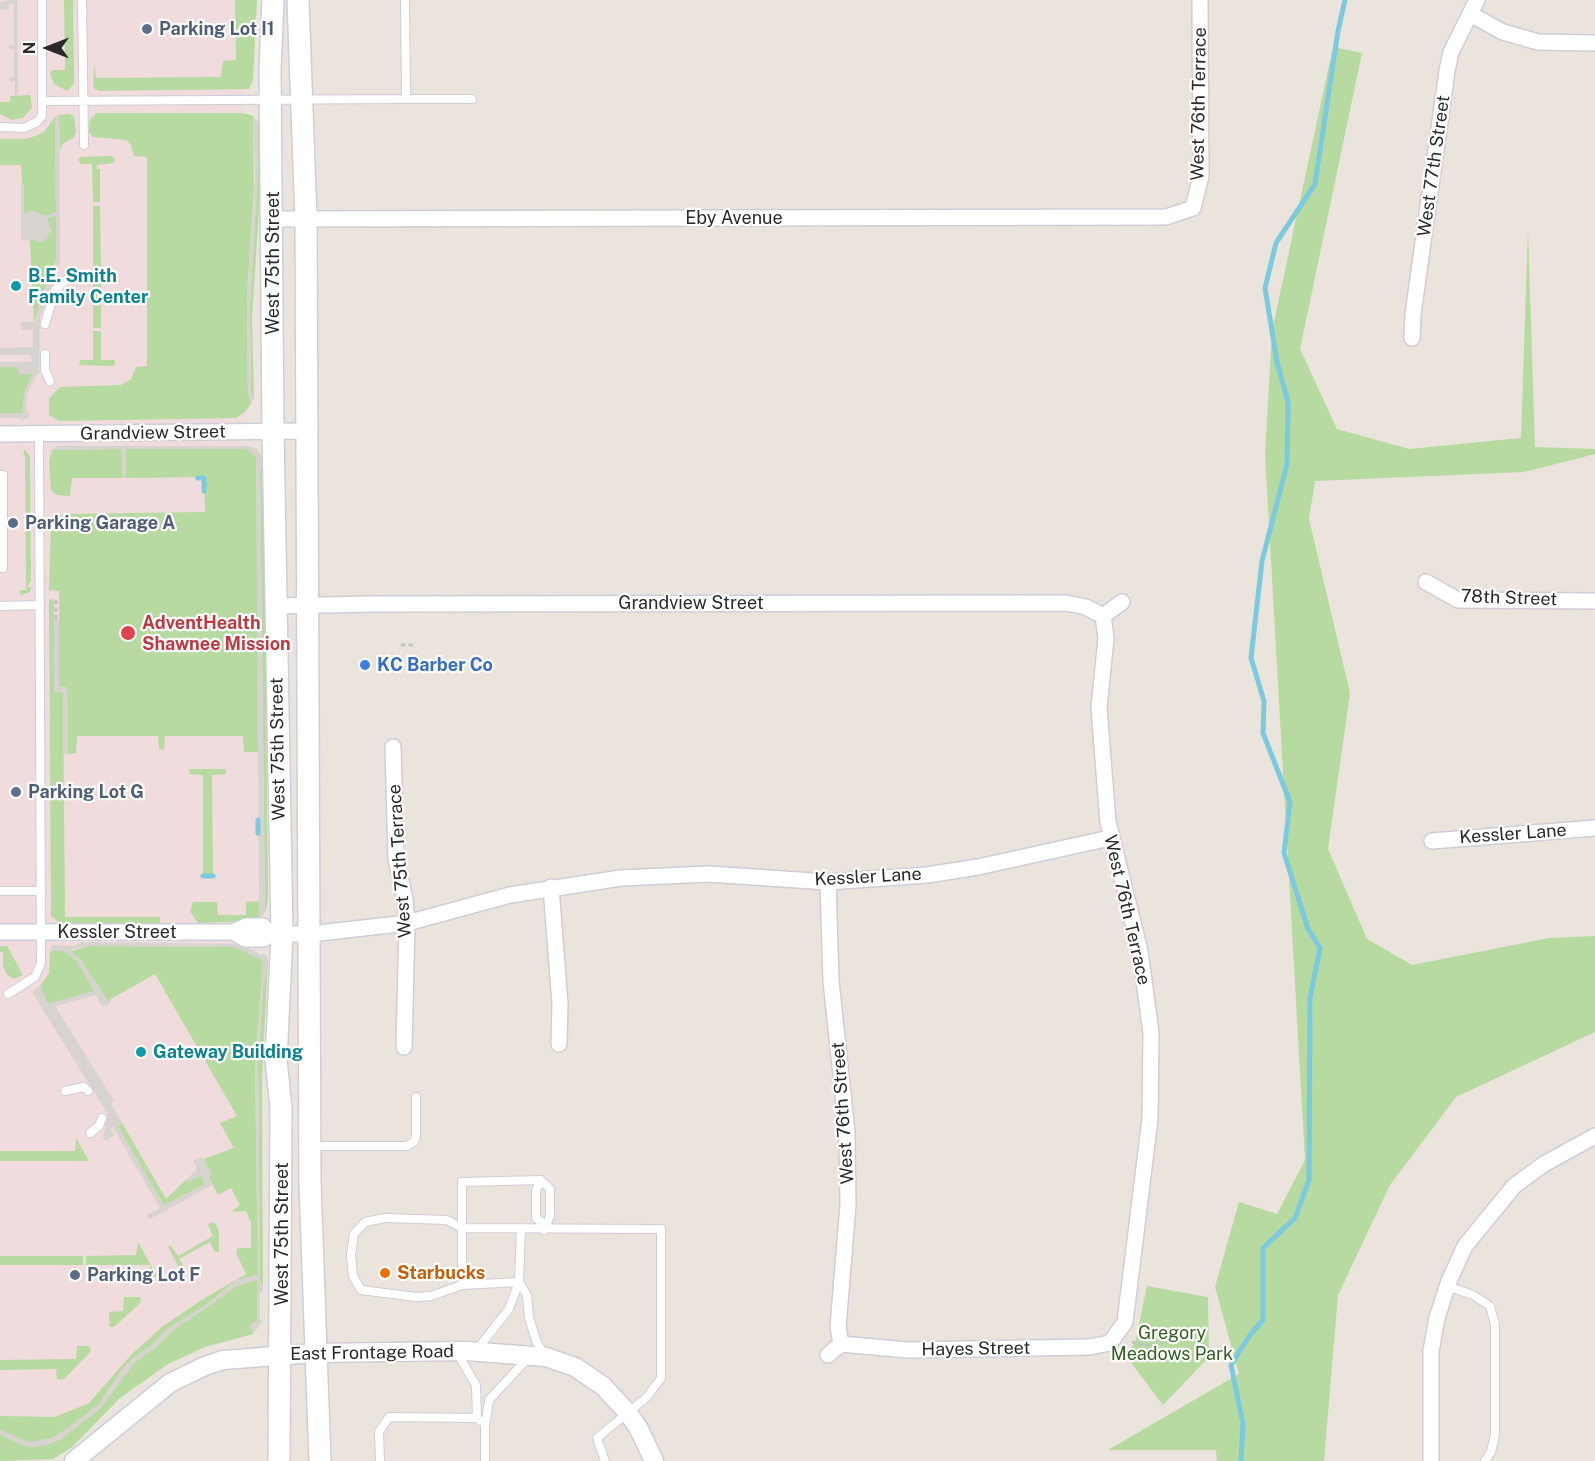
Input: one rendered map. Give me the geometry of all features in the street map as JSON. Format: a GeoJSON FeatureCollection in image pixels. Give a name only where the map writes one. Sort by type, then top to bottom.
{"type":"FeatureCollection","features":[{"type":"Feature","properties":{"kind":"main road","name":"West 75th Street"},"geometry":{"type":"LineString","coordinates":[[273,0],[276,1060],[281,1107],[282,1356],[279,1461]]}},
{"type":"Feature","properties":{"kind":"main road","name":"West 75th Street"},"geometry":{"type":"LineString","coordinates":[[298,0],[306,219],[305,431],[311,934],[310,1146],[314,1353],[320,1461]]}},
{"type":"Feature","properties":{"kind":"street","name":"West 76th Terrace"},"geometry":{"type":"LineString","coordinates":[[1194,208],[1201,176],[1200,0]]}},
{"type":"Feature","properties":{"kind":"street","name":"West 77th Street"},"geometry":{"type":"LineString","coordinates":[[1412,338],[1413,314],[1447,71],[1452,52],[1477,0]]}},
{"type":"Feature","properties":{"kind":"street"},"geometry":{"type":"LineString","coordinates":[[1470,14],[1503,32],[1538,42],[1595,43]]}},
{"type":"Feature","properties":{"kind":"street","name":"Eby Avenue"},"geometry":{"type":"LineString","coordinates":[[273,219],[1166,217],[1194,208]]}},
{"type":"Feature","properties":{"kind":"street","name":"Grandview Street"},"geometry":{"type":"LineString","coordinates":[[0,434],[305,431]]}},
{"type":"Feature","properties":{"kind":"street","name":"78th Street"},"geometry":{"type":"LineString","coordinates":[[1426,582],[1458,600],[1595,601]]}},
{"type":"Feature","properties":{"kind":"street"},"geometry":{"type":"LineString","coordinates":[[1103,616],[1122,602]]}},
{"type":"Feature","properties":{"kind":"street","name":"Grandview Street"},"geometry":{"type":"LineString","coordinates":[[276,606],[1066,603],[1086,607],[1103,616]]}},
{"type":"Feature","properties":{"kind":"street","name":"West 76th Terrace"},"geometry":{"type":"LineString","coordinates":[[1103,616],[1106,638],[1099,708],[1101,763],[1110,838],[1140,951],[1151,1034],[1150,1119],[1130,1293],[1125,1323],[1110,1342]]}},
{"type":"Feature","properties":{"kind":"street","name":"West 75th Terrace"},"geometry":{"type":"LineString","coordinates":[[393,747],[396,859],[405,900],[407,923],[404,1047]]}},
{"type":"Feature","properties":{"kind":"street","name":"Kessler Lane"},"geometry":{"type":"LineString","coordinates":[[1432,841],[1595,828]]}},
{"type":"Feature","properties":{"kind":"street","name":"Kessler Lane"},"geometry":{"type":"LineString","coordinates":[[276,934],[311,934],[407,923],[510,895],[621,878],[708,874],[828,882],[927,875],[978,867],[1110,838]]}},
{"type":"Feature","properties":{"kind":"street","name":"West 76th Street"},"geometry":{"type":"LineString","coordinates":[[828,882],[831,981],[847,1132],[848,1205],[838,1327],[841,1344]]}},
{"type":"Feature","properties":{"kind":"street"},"geometry":{"type":"LineString","coordinates":[[551,887],[560,1004],[559,1044]]}},
{"type":"Feature","properties":{"kind":"street","name":"Kessler Street"},"geometry":{"type":"LineString","coordinates":[[0,932],[233,932],[245,939],[264,939],[276,934]]}},
{"type":"Feature","properties":{"kind":"street"},"geometry":{"type":"LineString","coordinates":[[1431,1461],[1431,1351],[1437,1318],[1447,1286],[1466,1246],[1498,1203],[1514,1186],[1544,1164],[1595,1136]]}},
{"type":"Feature","properties":{"kind":"street","name":"Hayes Street"},"geometry":{"type":"LineString","coordinates":[[841,1344],[907,1350],[1089,1347],[1110,1342]]}},
{"type":"Feature","properties":{"kind":"street"},"geometry":{"type":"LineString","coordinates":[[828,1355],[841,1344]]}},
{"type":"Feature","properties":{"kind":"street","name":"East Frontage Road"},"geometry":{"type":"LineString","coordinates":[[74,1461],[159,1390],[186,1374],[223,1360],[314,1353],[457,1352],[538,1356],[575,1367],[603,1386],[628,1413],[639,1429],[654,1461]]}},
{"type":"Feature","properties":{"kind":"lane"},"geometry":{"type":"LineString","coordinates":[[0,127],[24,128],[37,122],[42,116],[42,0]]}},
{"type":"Feature","properties":{"kind":"lane"},"geometry":{"type":"LineString","coordinates":[[82,0],[84,145]]}},
{"type":"Feature","properties":{"kind":"lane"},"geometry":{"type":"LineString","coordinates":[[405,0],[406,99]]}},
{"type":"Feature","properties":{"kind":"lane"},"geometry":{"type":"LineString","coordinates":[[42,101],[472,99]]}},
{"type":"Feature","properties":{"kind":"lane"},"geometry":{"type":"LineString","coordinates":[[45,324],[55,290],[68,278]]}},
{"type":"Feature","properties":{"kind":"lane"},"geometry":{"type":"LineString","coordinates":[[45,354],[45,370],[50,381]]}},
{"type":"Feature","properties":{"kind":"lane"},"geometry":{"type":"LineString","coordinates":[[8,994],[35,977],[39,971],[41,891],[39,434]]}},
{"type":"Feature","properties":{"kind":"lane"},"geometry":{"type":"LineString","coordinates":[[0,476],[3,476],[3,568],[0,568]]}},
{"type":"Feature","properties":{"kind":"lane"},"geometry":{"type":"LineString","coordinates":[[0,606],[40,605]]}},
{"type":"Feature","properties":{"kind":"lane"},"geometry":{"type":"LineString","coordinates":[[0,891],[41,891]]}},
{"type":"Feature","properties":{"kind":"lane"},"geometry":{"type":"LineString","coordinates":[[65,1091],[84,1087],[88,1091]]}},
{"type":"Feature","properties":{"kind":"lane"},"geometry":{"type":"LineString","coordinates":[[310,1146],[407,1146],[414,1142],[416,1136],[416,1097]]}},
{"type":"Feature","properties":{"kind":"lane"},"geometry":{"type":"LineString","coordinates":[[90,1133],[99,1126],[102,1118]]}},
{"type":"Feature","properties":{"kind":"lane"},"geometry":{"type":"LineString","coordinates":[[462,1285],[462,1182],[541,1180],[549,1189],[550,1216],[544,1227]]}},
{"type":"Feature","properties":{"kind":"lane"},"geometry":{"type":"LineString","coordinates":[[541,1180],[536,1190],[536,1218],[544,1227]]}},
{"type":"Feature","properties":{"kind":"lane"},"geometry":{"type":"LineString","coordinates":[[519,1282],[462,1285],[431,1296],[416,1297],[361,1290],[353,1276],[351,1255],[354,1234],[365,1222],[385,1218],[447,1220],[462,1228],[661,1229],[661,1378],[647,1397],[597,1438],[605,1461]]}},
{"type":"Feature","properties":{"kind":"lane"},"geometry":{"type":"LineString","coordinates":[[475,1352],[509,1309],[519,1282],[521,1229]]}},
{"type":"Feature","properties":{"kind":"lane"},"geometry":{"type":"LineString","coordinates":[[485,1461],[485,1426],[489,1400],[538,1356],[537,1343],[529,1318],[527,1295],[519,1282]]}},
{"type":"Feature","properties":{"kind":"lane"},"geometry":{"type":"LineString","coordinates":[[1447,1286],[1473,1294],[1490,1306],[1495,1324],[1495,1435],[1491,1452],[1485,1461]]}},
{"type":"Feature","properties":{"kind":"lane"},"geometry":{"type":"LineString","coordinates":[[457,1352],[476,1385],[477,1418],[485,1426]]}},
{"type":"Feature","properties":{"kind":"lane"},"geometry":{"type":"LineString","coordinates":[[380,1461],[379,1432],[388,1417],[477,1418]]}},
{"type":"Feature","properties":{"kind":"path"},"geometry":{"type":"LineString","coordinates":[[56,600],[56,620]]}},
{"type":"Feature","properties":{"kind":"path"},"geometry":{"type":"LineString","coordinates":[[401,645],[412,645]]}},
{"type":"Feature","properties":{"kind":"path"},"geometry":{"type":"LineString","coordinates":[[1132,1342],[1148,1346],[1166,1338]]}},
{"type":"Feature","properties":{"kind":"shaded area","name":"AdventHealth Shawnee Mission"},"geometry":{"type":"Polygon","coordinates":[[[0,0],[250,0],[243,120],[247,454],[256,470],[259,1008],[254,1062],[256,1287],[250,1308],[128,1385],[71,1444],[44,1461],[0,1461],[0,0]]]}},
{"type":"Feature","properties":{"kind":"shaded area"},"geometry":{"type":"Polygon","coordinates":[[[17,0],[18,95],[15,96],[15,81],[10,81],[10,77],[14,77],[14,49],[9,49],[9,45],[14,45],[14,3],[9,4],[9,9],[0,9],[0,3],[17,0]]]}},
{"type":"Feature","properties":{"kind":"shaded area"},"geometry":{"type":"Polygon","coordinates":[[[59,115],[60,262],[40,317],[39,374],[36,374],[27,395],[26,412],[30,411],[28,417],[21,421],[22,418],[0,418],[0,413],[23,413],[24,394],[32,374],[18,374],[18,367],[0,367],[0,362],[31,362],[32,359],[30,355],[0,355],[0,348],[33,347],[33,330],[21,330],[21,322],[35,322],[38,306],[56,259],[56,216],[47,218],[51,229],[46,240],[40,243],[29,238],[21,241],[21,184],[24,184],[24,214],[30,210],[45,216],[56,212],[55,117],[59,115]]]}},
{"type":"Feature","properties":{"kind":"shaded area"},"geometry":{"type":"Polygon","coordinates":[[[253,116],[258,121],[258,172],[250,304],[251,392],[254,398],[251,404],[248,394],[247,296],[255,181],[253,116]]]}},
{"type":"Feature","properties":{"kind":"shaded area"},"geometry":{"type":"Polygon","coordinates":[[[56,446],[249,446],[257,449],[263,458],[264,469],[260,469],[265,913],[259,919],[256,456],[247,449],[126,449],[126,478],[123,478],[121,449],[52,450],[56,446]]]}},
{"type":"Feature","properties":{"kind":"shaded area"},"geometry":{"type":"Polygon","coordinates":[[[54,620],[59,620],[59,687],[67,687],[68,754],[63,754],[63,693],[54,692],[54,620]]]}},
{"type":"Feature","properties":{"kind":"shaded area"},"geometry":{"type":"Polygon","coordinates":[[[81,942],[240,944],[261,955],[265,953],[268,958],[263,988],[258,1064],[260,1283],[263,1284],[263,1292],[260,1293],[260,1320],[263,1321],[253,1334],[250,1324],[257,1321],[257,1280],[237,1286],[171,1332],[156,1347],[135,1362],[101,1408],[64,1437],[44,1446],[27,1447],[0,1435],[0,1430],[29,1442],[56,1437],[99,1404],[123,1368],[153,1344],[165,1330],[203,1307],[237,1280],[258,1275],[255,1062],[263,960],[233,947],[89,946],[69,950],[81,960],[109,1003],[102,1007],[96,995],[55,1006],[114,1101],[111,1104],[122,1123],[118,1126],[164,1205],[205,1184],[200,1175],[189,1182],[187,1179],[197,1169],[193,1161],[201,1157],[212,1174],[208,1177],[212,1185],[150,1219],[147,1215],[160,1208],[112,1126],[110,1129],[114,1135],[106,1141],[103,1139],[108,1114],[32,992],[40,986],[48,1004],[94,991],[76,960],[62,950],[50,952],[52,945],[75,946],[81,942]]]}},
{"type":"Feature","properties":{"kind":"green space"},"geometry":{"type":"Polygon","coordinates":[[[64,0],[73,0],[74,84],[67,91],[54,84],[50,74],[52,70],[65,70],[64,0]]]}},
{"type":"Feature","properties":{"kind":"green space"},"geometry":{"type":"Polygon","coordinates":[[[235,0],[257,0],[253,80],[249,89],[99,91],[93,88],[94,63],[96,78],[221,77],[223,61],[236,60],[235,0]]]}},
{"type":"Feature","properties":{"kind":"green space"},"geometry":{"type":"Polygon","coordinates":[[[1333,47],[1362,53],[1300,349],[1337,429],[1409,449],[1521,438],[1528,229],[1535,447],[1595,449],[1595,454],[1524,472],[1315,481],[1309,519],[1350,693],[1328,849],[1367,939],[1412,965],[1549,938],[1595,936],[1595,1032],[1456,1097],[1390,1185],[1338,1295],[1324,1461],[1217,1461],[1216,1450],[1108,1450],[1239,1374],[1215,1287],[1239,1202],[1277,1214],[1305,1160],[1265,455],[1272,331],[1333,47]]]}},
{"type":"Feature","properties":{"kind":"green space"},"geometry":{"type":"Polygon","coordinates":[[[30,95],[32,107],[23,118],[12,120],[0,114],[0,102],[10,102],[10,96],[30,95]]]}},
{"type":"Feature","properties":{"kind":"green space"},"geometry":{"type":"Polygon","coordinates":[[[96,113],[243,113],[253,116],[254,188],[247,296],[248,394],[251,404],[236,418],[59,421],[49,415],[49,398],[60,387],[121,385],[131,379],[136,367],[147,366],[147,157],[134,156],[131,145],[126,140],[93,137],[89,132],[90,120],[96,113]]]}},
{"type":"Feature","properties":{"kind":"green space"},"geometry":{"type":"Polygon","coordinates":[[[59,115],[74,116],[76,132],[74,137],[63,144],[60,151],[59,115]]]}},
{"type":"Feature","properties":{"kind":"green space"},"geometry":{"type":"Polygon","coordinates":[[[55,117],[56,213],[45,216],[34,211],[24,216],[21,165],[0,165],[0,139],[26,139],[38,135],[45,131],[55,117]]]}},
{"type":"Feature","properties":{"kind":"green space"},"geometry":{"type":"Polygon","coordinates":[[[258,121],[261,128],[261,177],[252,318],[254,398],[251,392],[250,304],[258,172],[258,121]]]}},
{"type":"Feature","properties":{"kind":"green space"},"geometry":{"type":"Polygon","coordinates":[[[111,156],[115,159],[114,163],[97,165],[97,169],[100,169],[100,202],[93,202],[92,164],[80,164],[78,159],[111,156]]]}},
{"type":"Feature","properties":{"kind":"green space"},"geometry":{"type":"Polygon","coordinates":[[[93,206],[100,206],[101,267],[93,267],[93,206]]]}},
{"type":"Feature","properties":{"kind":"green space"},"geometry":{"type":"Polygon","coordinates":[[[56,216],[56,259],[34,322],[30,241],[25,238],[42,242],[51,231],[47,218],[56,216]]]}},
{"type":"Feature","properties":{"kind":"green space"},"geometry":{"type":"Polygon","coordinates":[[[93,270],[101,270],[101,328],[93,328],[93,270]]]}},
{"type":"Feature","properties":{"kind":"green space"},"geometry":{"type":"Polygon","coordinates":[[[93,331],[101,331],[101,360],[115,360],[114,366],[79,365],[80,360],[93,360],[93,331]]]}},
{"type":"Feature","properties":{"kind":"green space"},"geometry":{"type":"Polygon","coordinates":[[[0,367],[18,367],[32,374],[24,394],[23,413],[0,413],[0,367]]]}},
{"type":"Feature","properties":{"kind":"green space"},"geometry":{"type":"Polygon","coordinates":[[[25,449],[30,457],[31,580],[27,587],[31,587],[30,592],[20,595],[20,590],[26,590],[25,455],[23,455],[25,449]]]}},
{"type":"Feature","properties":{"kind":"green space"},"geometry":{"type":"Polygon","coordinates":[[[122,449],[123,478],[72,478],[70,496],[57,495],[51,490],[49,461],[52,450],[122,449]]]}},
{"type":"Feature","properties":{"kind":"green space"},"geometry":{"type":"Polygon","coordinates":[[[126,449],[247,449],[256,456],[260,752],[244,752],[243,736],[165,736],[164,750],[159,749],[158,736],[77,736],[76,753],[68,754],[67,688],[59,687],[59,591],[49,590],[51,524],[58,516],[67,514],[205,512],[204,477],[126,478],[126,449]]]}},
{"type":"Feature","properties":{"kind":"green space"},"geometry":{"type":"Polygon","coordinates":[[[260,469],[264,469],[268,900],[265,913],[260,469]]]}},
{"type":"Feature","properties":{"kind":"green space"},"geometry":{"type":"Polygon","coordinates":[[[54,599],[54,692],[63,692],[65,917],[160,917],[160,923],[59,923],[51,916],[49,600],[54,599]]]}},
{"type":"Feature","properties":{"kind":"green space"},"geometry":{"type":"Polygon","coordinates":[[[189,769],[226,769],[226,774],[212,775],[213,875],[203,875],[203,775],[190,774],[189,769]]]}},
{"type":"Feature","properties":{"kind":"green space"},"geometry":{"type":"Polygon","coordinates":[[[260,901],[259,919],[250,921],[198,923],[190,911],[193,902],[217,902],[218,915],[246,915],[246,902],[260,901]]]}},
{"type":"Feature","properties":{"kind":"green space"},"geometry":{"type":"Polygon","coordinates":[[[0,946],[7,946],[23,975],[14,979],[7,975],[0,946]]]}},
{"type":"Feature","properties":{"kind":"green space"},"geometry":{"type":"Polygon","coordinates":[[[89,946],[233,947],[264,959],[255,1062],[258,1275],[237,1280],[203,1307],[165,1330],[153,1344],[123,1368],[99,1404],[64,1431],[47,1441],[29,1442],[0,1430],[0,1416],[55,1417],[89,1403],[132,1354],[162,1327],[246,1274],[236,1253],[238,1248],[251,1248],[251,1223],[246,1211],[231,1212],[240,1205],[231,1188],[218,1195],[208,1176],[212,1174],[203,1159],[234,1148],[220,1123],[237,1116],[155,974],[111,999],[109,1003],[81,960],[68,952],[89,946]]]}},
{"type":"Feature","properties":{"kind":"green space"},"geometry":{"type":"Polygon","coordinates":[[[62,950],[76,960],[94,991],[48,1004],[40,986],[49,973],[50,952],[62,950]]]}},
{"type":"Feature","properties":{"kind":"green space"},"geometry":{"type":"Polygon","coordinates":[[[268,958],[262,1078],[263,1284],[260,1284],[258,1064],[263,988],[268,958]]]}},
{"type":"Feature","properties":{"kind":"green space"},"geometry":{"type":"Polygon","coordinates":[[[122,1123],[166,1199],[187,1179],[189,1182],[200,1175],[205,1184],[164,1206],[117,1126],[122,1123]]]}},
{"type":"Feature","properties":{"kind":"green space"},"geometry":{"type":"Polygon","coordinates":[[[76,1138],[89,1161],[0,1161],[0,1151],[75,1151],[76,1138]]]}},
{"type":"Feature","properties":{"kind":"green space"},"geometry":{"type":"Polygon","coordinates":[[[212,1222],[216,1224],[219,1233],[219,1252],[215,1252],[210,1242],[179,1259],[186,1270],[181,1272],[168,1246],[171,1246],[178,1256],[213,1236],[208,1225],[212,1222]]]}},
{"type":"Feature","properties":{"kind":"green space"},"geometry":{"type":"Polygon","coordinates":[[[138,1242],[157,1276],[150,1277],[150,1265],[86,1265],[86,1256],[136,1255],[138,1242]]]}},
{"type":"Feature","properties":{"kind":"green space"},"geometry":{"type":"Polygon","coordinates":[[[0,1256],[83,1256],[83,1265],[0,1265],[0,1256]]]}},
{"type":"Feature","properties":{"kind":"green space"},"geometry":{"type":"Polygon","coordinates":[[[257,1280],[257,1321],[253,1334],[205,1347],[168,1364],[120,1398],[72,1447],[53,1459],[0,1461],[0,1435],[27,1447],[44,1446],[61,1439],[101,1408],[135,1362],[156,1347],[171,1332],[237,1286],[257,1280]]]}},
{"type":"Feature","properties":{"kind":"green space","name":"Gregory Meadows Park"},"geometry":{"type":"Polygon","coordinates":[[[1147,1286],[1208,1297],[1209,1357],[1163,1405],[1126,1356],[1135,1343],[1147,1286]]]}},
{"type":"Feature","properties":{"kind":"green space"},"geometry":{"type":"Polygon","coordinates":[[[124,1297],[140,1297],[141,1302],[114,1327],[110,1327],[109,1312],[123,1311],[124,1297]]]}},
{"type":"Feature","properties":{"kind":"green space"},"geometry":{"type":"Polygon","coordinates":[[[77,1346],[89,1346],[91,1351],[63,1380],[57,1379],[56,1369],[0,1370],[0,1360],[76,1359],[77,1346]]]}},
{"type":"Feature","properties":{"kind":"waterway"},"geometry":{"type":"LineString","coordinates":[[1241,1461],[1243,1424],[1231,1365],[1250,1335],[1263,1320],[1263,1248],[1295,1218],[1309,1180],[1310,998],[1320,948],[1308,929],[1284,853],[1290,802],[1263,733],[1264,701],[1251,658],[1262,561],[1287,464],[1288,402],[1277,362],[1265,288],[1276,243],[1315,184],[1338,31],[1345,0]]}},
{"type":"Feature","properties":{"kind":"waterway"},"geometry":{"type":"LineString","coordinates":[[198,478],[204,478],[204,491]]}},
{"type":"Feature","properties":{"kind":"waterway"},"geometry":{"type":"LineString","coordinates":[[258,820],[258,833]]}},
{"type":"Feature","properties":{"kind":"waterway"},"geometry":{"type":"LineString","coordinates":[[203,876],[213,876]]}},
{"type":"Feature","properties":{"kind":"place","name":"Parking Lot I1"},"geometry":{"type":"Point","coordinates":[147,29]}},
{"type":"Feature","properties":{"kind":"place","name":"B.E. Smith Family Center"},"geometry":{"type":"Point","coordinates":[16,286]}},
{"type":"Feature","properties":{"kind":"place","name":"Parking Garage A"},"geometry":{"type":"Point","coordinates":[13,523]}},
{"type":"Feature","properties":{"kind":"place","name":"AdventHealth Shawnee Mission"},"geometry":{"type":"Point","coordinates":[128,633]}},
{"type":"Feature","properties":{"kind":"place","name":"KC Barber Co"},"geometry":{"type":"Point","coordinates":[365,665]}},
{"type":"Feature","properties":{"kind":"place","name":"Parking Lot G"},"geometry":{"type":"Point","coordinates":[16,792]}},
{"type":"Feature","properties":{"kind":"place","name":"Gateway Building"},"geometry":{"type":"Point","coordinates":[141,1052]}},
{"type":"Feature","properties":{"kind":"place","name":"Starbucks"},"geometry":{"type":"Point","coordinates":[385,1273]}},
{"type":"Feature","properties":{"kind":"place","name":"Parking Lot F"},"geometry":{"type":"Point","coordinates":[75,1275]}}]}
